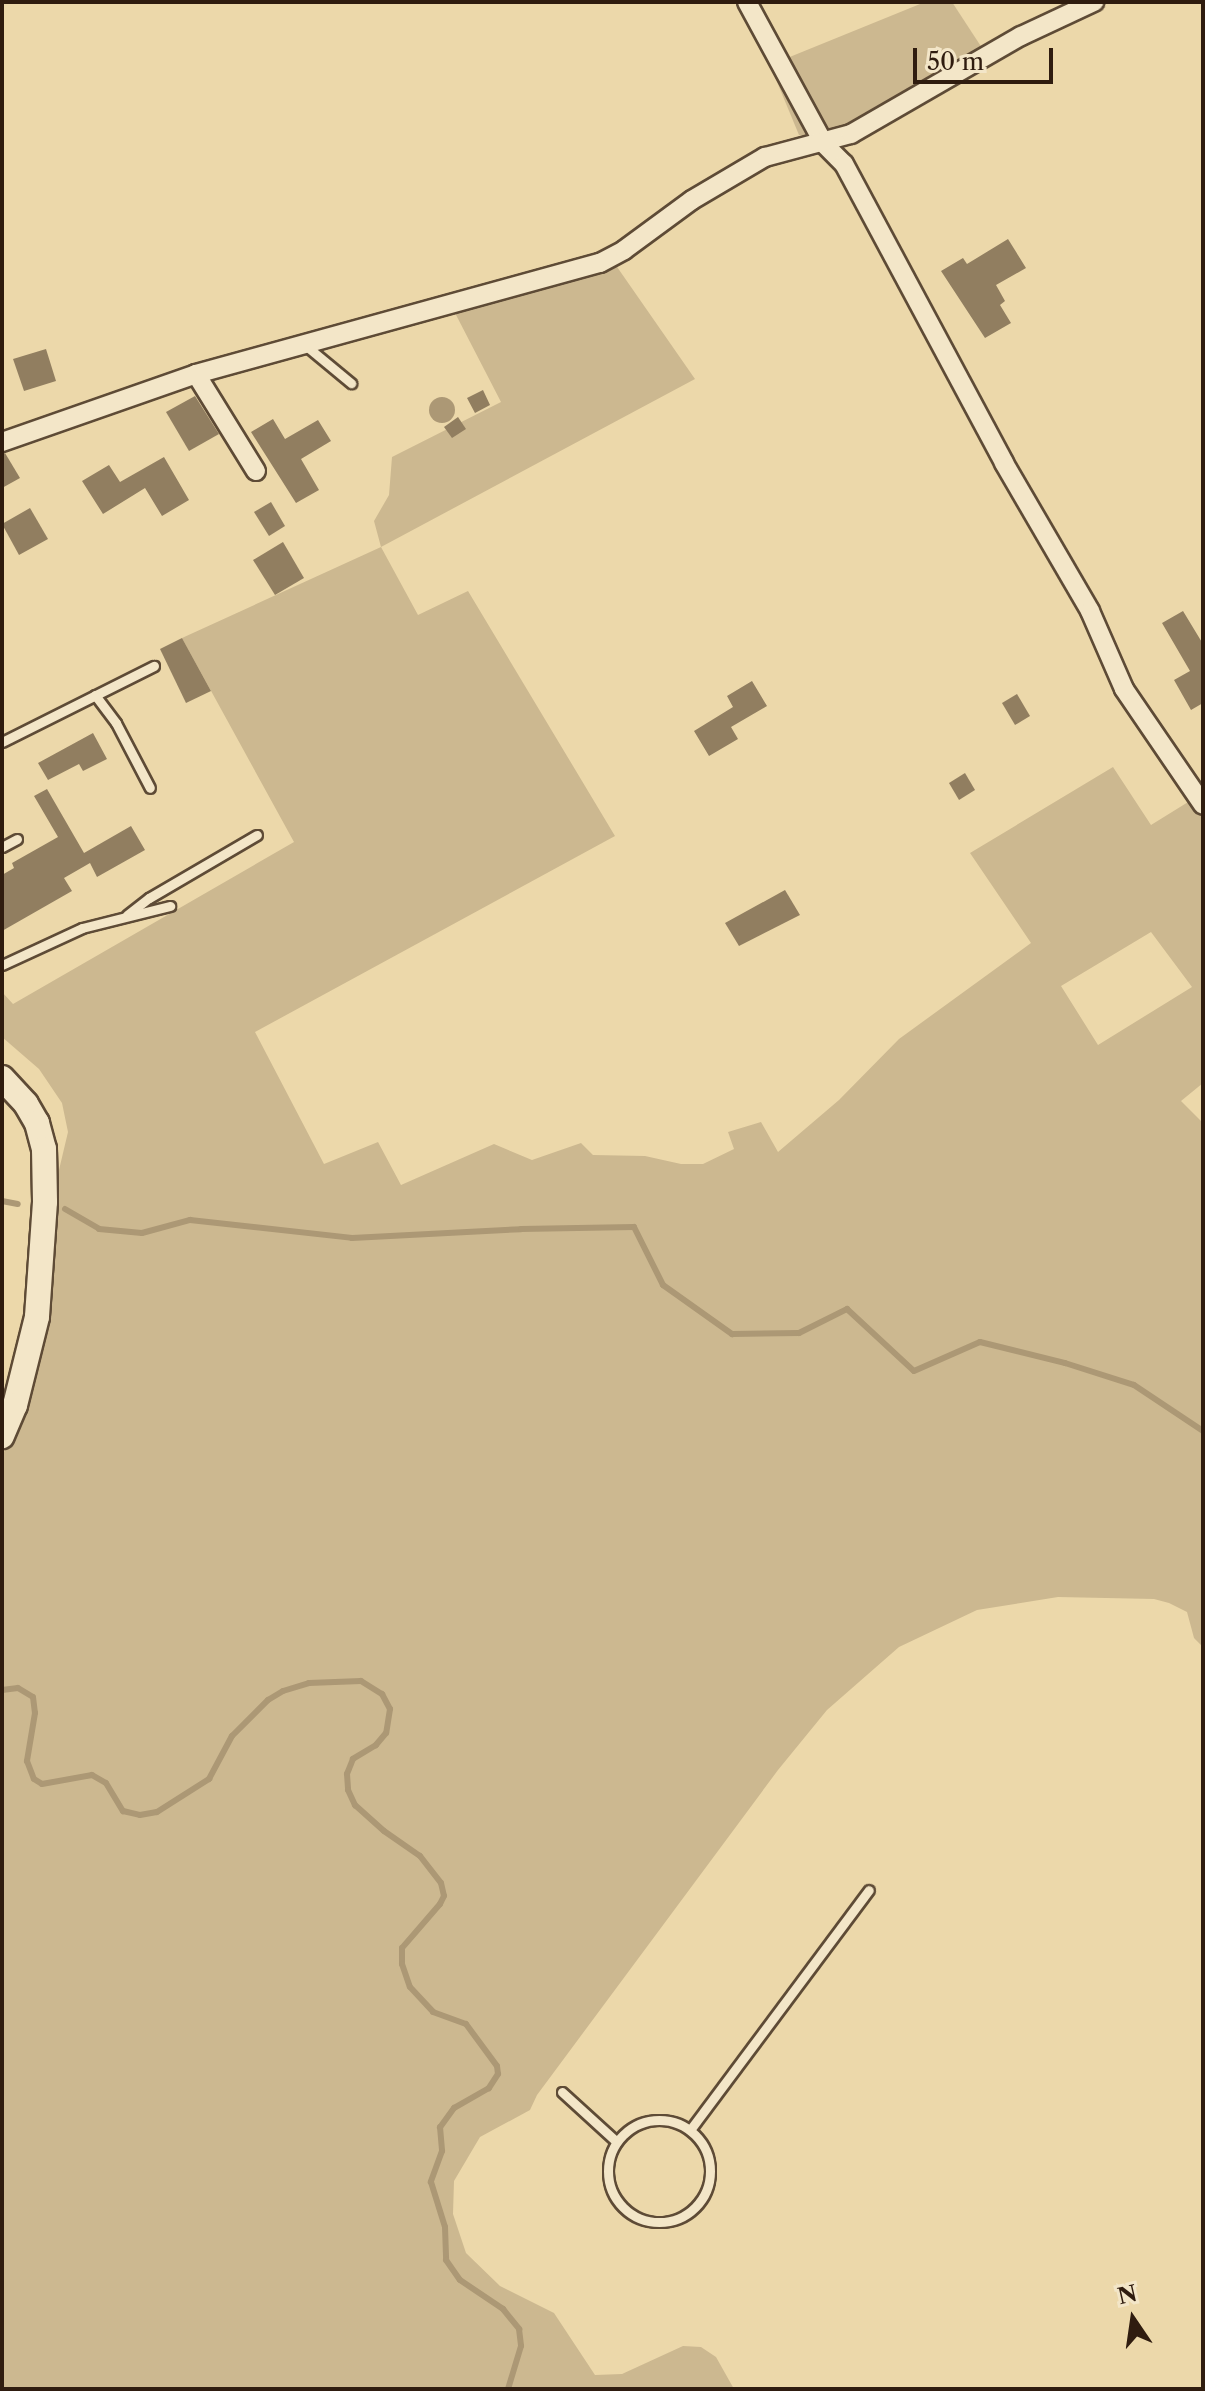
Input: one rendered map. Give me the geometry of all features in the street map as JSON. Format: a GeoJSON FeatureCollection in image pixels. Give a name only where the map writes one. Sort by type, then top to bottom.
{"type":"FeatureCollection","features":[{"type":"Feature","properties":{"kind":"main road"},"geometry":{"type":"LineString","coordinates":[[2,1078],[26,1104],[37,1123],[44,1149],[45,1187],[37,1317],[15,1405],[2,1436]]}},
{"type":"Feature","properties":{"kind":"street"},"geometry":{"type":"LineString","coordinates":[[747,2],[824,144],[844,164],[1004,463],[1090,611],[1124,689],[1203,805]]}},
{"type":"Feature","properties":{"kind":"street"},"geometry":{"type":"LineString","coordinates":[[2,442],[196,374],[302,342],[600,263],[624,250],[692,200],[765,157],[824,144],[873,122],[1021,36],[1094,2]]}},
{"type":"Feature","properties":{"kind":"street"},"geometry":{"type":"LineString","coordinates":[[196,374],[256,471]]}},
{"type":"Feature","properties":{"kind":"lane"},"geometry":{"type":"LineString","coordinates":[[302,342],[351,383]]}},
{"type":"Feature","properties":{"kind":"lane"},"geometry":{"type":"LineString","coordinates":[[2,742],[154,666]]}},
{"type":"Feature","properties":{"kind":"lane"},"geometry":{"type":"LineString","coordinates":[[95,695],[116,723],[150,788]]}},
{"type":"Feature","properties":{"kind":"lane"},"geometry":{"type":"LineString","coordinates":[[122,919],[149,898],[257,835]]}},
{"type":"Feature","properties":{"kind":"lane"},"geometry":{"type":"LineString","coordinates":[[2,847],[17,839]]}},
{"type":"Feature","properties":{"kind":"lane"},"geometry":{"type":"LineString","coordinates":[[2,965],[82,928],[170,906]]}},
{"type":"Feature","properties":{"kind":"lane"},"geometry":{"type":"LineString","coordinates":[[690,2130],[869,1890]]}},
{"type":"Feature","properties":{"kind":"lane"},"geometry":{"type":"LineString","coordinates":[[562,2092],[617,2142]]}},
{"type":"Feature","properties":{"kind":"lane"},"geometry":{"type":"LineString","coordinates":[[655,2120],[679,2124],[690,2130],[705,2149],[709,2161],[708,2185],[695,2207],[686,2215],[662,2222],[638,2218],[627,2212],[612,2193],[607,2169],[617,2142],[631,2128],[655,2120]]}},
{"type":"Feature","properties":{"kind":"shaded area"},"geometry":{"type":"Polygon","coordinates":[[[925,2],[952,2],[984,51],[910,96],[849,125],[812,136],[799,135],[770,65],[925,2]]]}},
{"type":"Feature","properties":{"kind":"shaded area"},"geometry":{"type":"Polygon","coordinates":[[[615,264],[695,379],[381,547],[374,521],[389,495],[392,457],[501,402],[454,311],[584,278],[615,264]]]}},
{"type":"Feature","properties":{"kind":"shaded area"},"geometry":{"type":"Polygon","coordinates":[[[442,397],[451,401],[455,410],[451,419],[442,423],[433,419],[429,410],[433,401],[442,397]]]}},
{"type":"Feature","properties":{"kind":"shaded area"},"geometry":{"type":"Polygon","coordinates":[[[381,547],[418,615],[468,591],[615,836],[255,1032],[324,1164],[378,1142],[401,1185],[494,1144],[532,1160],[581,1143],[593,1155],[645,1156],[681,1164],[703,1164],[734,1149],[728,1132],[761,1122],[778,1152],[839,1100],[899,1039],[1031,943],[970,853],[1113,767],[1151,825],[1193,799],[1203,814],[1203,1083],[1181,1101],[1203,1123],[1203,1647],[1194,1638],[1187,1612],[1169,1603],[1154,1599],[1058,1597],[977,1610],[899,1647],[827,1710],[778,1770],[537,2095],[530,2110],[480,2137],[454,2181],[453,2214],[466,2253],[500,2286],[554,2313],[595,2375],[622,2374],[683,2346],[701,2347],[716,2357],[734,2389],[2,2389],[2,1456],[11,1438],[54,1191],[68,1132],[62,1103],[39,1069],[2,1037],[2,992],[13,1004],[294,842],[182,638],[381,547]],[[1151,932],[1061,986],[1098,1045],[1192,987],[1151,932]]]}},
{"type":"Feature","properties":{"kind":"building"},"geometry":{"type":"Polygon","coordinates":[[[1008,239],[1026,268],[996,285],[1005,301],[1000,305],[1011,323],[985,338],[941,271],[963,258],[967,264],[1008,239]]]}},
{"type":"Feature","properties":{"kind":"building"},"geometry":{"type":"Polygon","coordinates":[[[46,349],[56,381],[24,391],[13,359],[46,349]]]}},
{"type":"Feature","properties":{"kind":"building"},"geometry":{"type":"Polygon","coordinates":[[[483,390],[490,405],[475,413],[467,398],[483,390]]]}},
{"type":"Feature","properties":{"kind":"building"},"geometry":{"type":"Polygon","coordinates":[[[195,396],[219,434],[189,451],[166,412],[195,396]]]}},
{"type":"Feature","properties":{"kind":"building"},"geometry":{"type":"Polygon","coordinates":[[[458,417],[466,429],[452,438],[444,427],[458,417]]]}},
{"type":"Feature","properties":{"kind":"building"},"geometry":{"type":"Polygon","coordinates":[[[273,419],[285,439],[318,420],[331,441],[301,459],[319,490],[296,503],[251,432],[273,419]]]}},
{"type":"Feature","properties":{"kind":"building"},"geometry":{"type":"Polygon","coordinates":[[[5,453],[20,478],[2,488],[2,454],[5,453]]]}},
{"type":"Feature","properties":{"kind":"building"},"geometry":{"type":"Polygon","coordinates":[[[164,457],[189,500],[162,516],[145,488],[103,514],[82,481],[109,465],[120,482],[164,457]]]}},
{"type":"Feature","properties":{"kind":"building"},"geometry":{"type":"Polygon","coordinates":[[[271,502],[285,526],[269,536],[254,512],[271,502]]]}},
{"type":"Feature","properties":{"kind":"building"},"geometry":{"type":"Polygon","coordinates":[[[30,508],[48,539],[19,555],[2,524],[30,508]]]}},
{"type":"Feature","properties":{"kind":"building"},"geometry":{"type":"Polygon","coordinates":[[[283,542],[304,578],[275,595],[253,560],[283,542]]]}},
{"type":"Feature","properties":{"kind":"building"},"geometry":{"type":"Polygon","coordinates":[[[1183,611],[1203,644],[1203,703],[1191,710],[1174,680],[1190,671],[1162,623],[1183,611]]]}},
{"type":"Feature","properties":{"kind":"building"},"geometry":{"type":"Polygon","coordinates":[[[182,638],[211,691],[186,703],[160,649],[182,638]]]}},
{"type":"Feature","properties":{"kind":"building"},"geometry":{"type":"Polygon","coordinates":[[[752,681],[767,706],[731,727],[738,739],[709,756],[694,731],[733,707],[727,696],[752,681]]]}},
{"type":"Feature","properties":{"kind":"building"},"geometry":{"type":"Polygon","coordinates":[[[1017,694],[1030,716],[1015,725],[1002,703],[1017,694]]]}},
{"type":"Feature","properties":{"kind":"building"},"geometry":{"type":"Polygon","coordinates":[[[93,733],[107,759],[83,771],[79,764],[48,780],[38,763],[93,733]]]}},
{"type":"Feature","properties":{"kind":"building"},"geometry":{"type":"Polygon","coordinates":[[[965,773],[975,790],[959,800],[949,783],[965,773]]]}},
{"type":"Feature","properties":{"kind":"building"},"geometry":{"type":"Polygon","coordinates":[[[47,789],[84,853],[131,826],[145,850],[97,877],[90,863],[64,878],[72,891],[2,931],[2,875],[14,868],[12,863],[58,837],[34,796],[47,789]]]}},
{"type":"Feature","properties":{"kind":"building"},"geometry":{"type":"Polygon","coordinates":[[[785,890],[800,915],[739,946],[725,923],[785,890]]]}},
{"type":"Feature","properties":{"kind":"waterway"},"geometry":{"type":"LineString","coordinates":[[2,1201],[18,1204]]}},
{"type":"Feature","properties":{"kind":"waterway"},"geometry":{"type":"LineString","coordinates":[[65,1209],[99,1229],[142,1233],[190,1220],[352,1238],[521,1229],[634,1227],[663,1285],[732,1334],[799,1333],[847,1309],[914,1371],[980,1342],[1065,1363],[1134,1385],[1203,1431]]}},
{"type":"Feature","properties":{"kind":"waterway"},"geometry":{"type":"LineString","coordinates":[[2,1690],[18,1688],[33,1697],[35,1713],[27,1761],[34,1779],[42,1784],[92,1775],[106,1783],[123,1811],[140,1815],[157,1812],[209,1779],[232,1736],[268,1700],[283,1691],[309,1683],[361,1681],[382,1694],[390,1709],[386,1733],[376,1745],[353,1759],[347,1774],[348,1790],[355,1805],[384,1831],[420,1856],[441,1883],[444,1896],[440,1904],[402,1948],[402,1964],[410,1987],[433,2012],[466,2024],[497,2066],[498,2074],[489,2088],[454,2108],[440,2127],[442,2151],[431,2182],[445,2227],[446,2260],[460,2280],[503,2309],[519,2329],[521,2346],[508,2389]]}}]}
